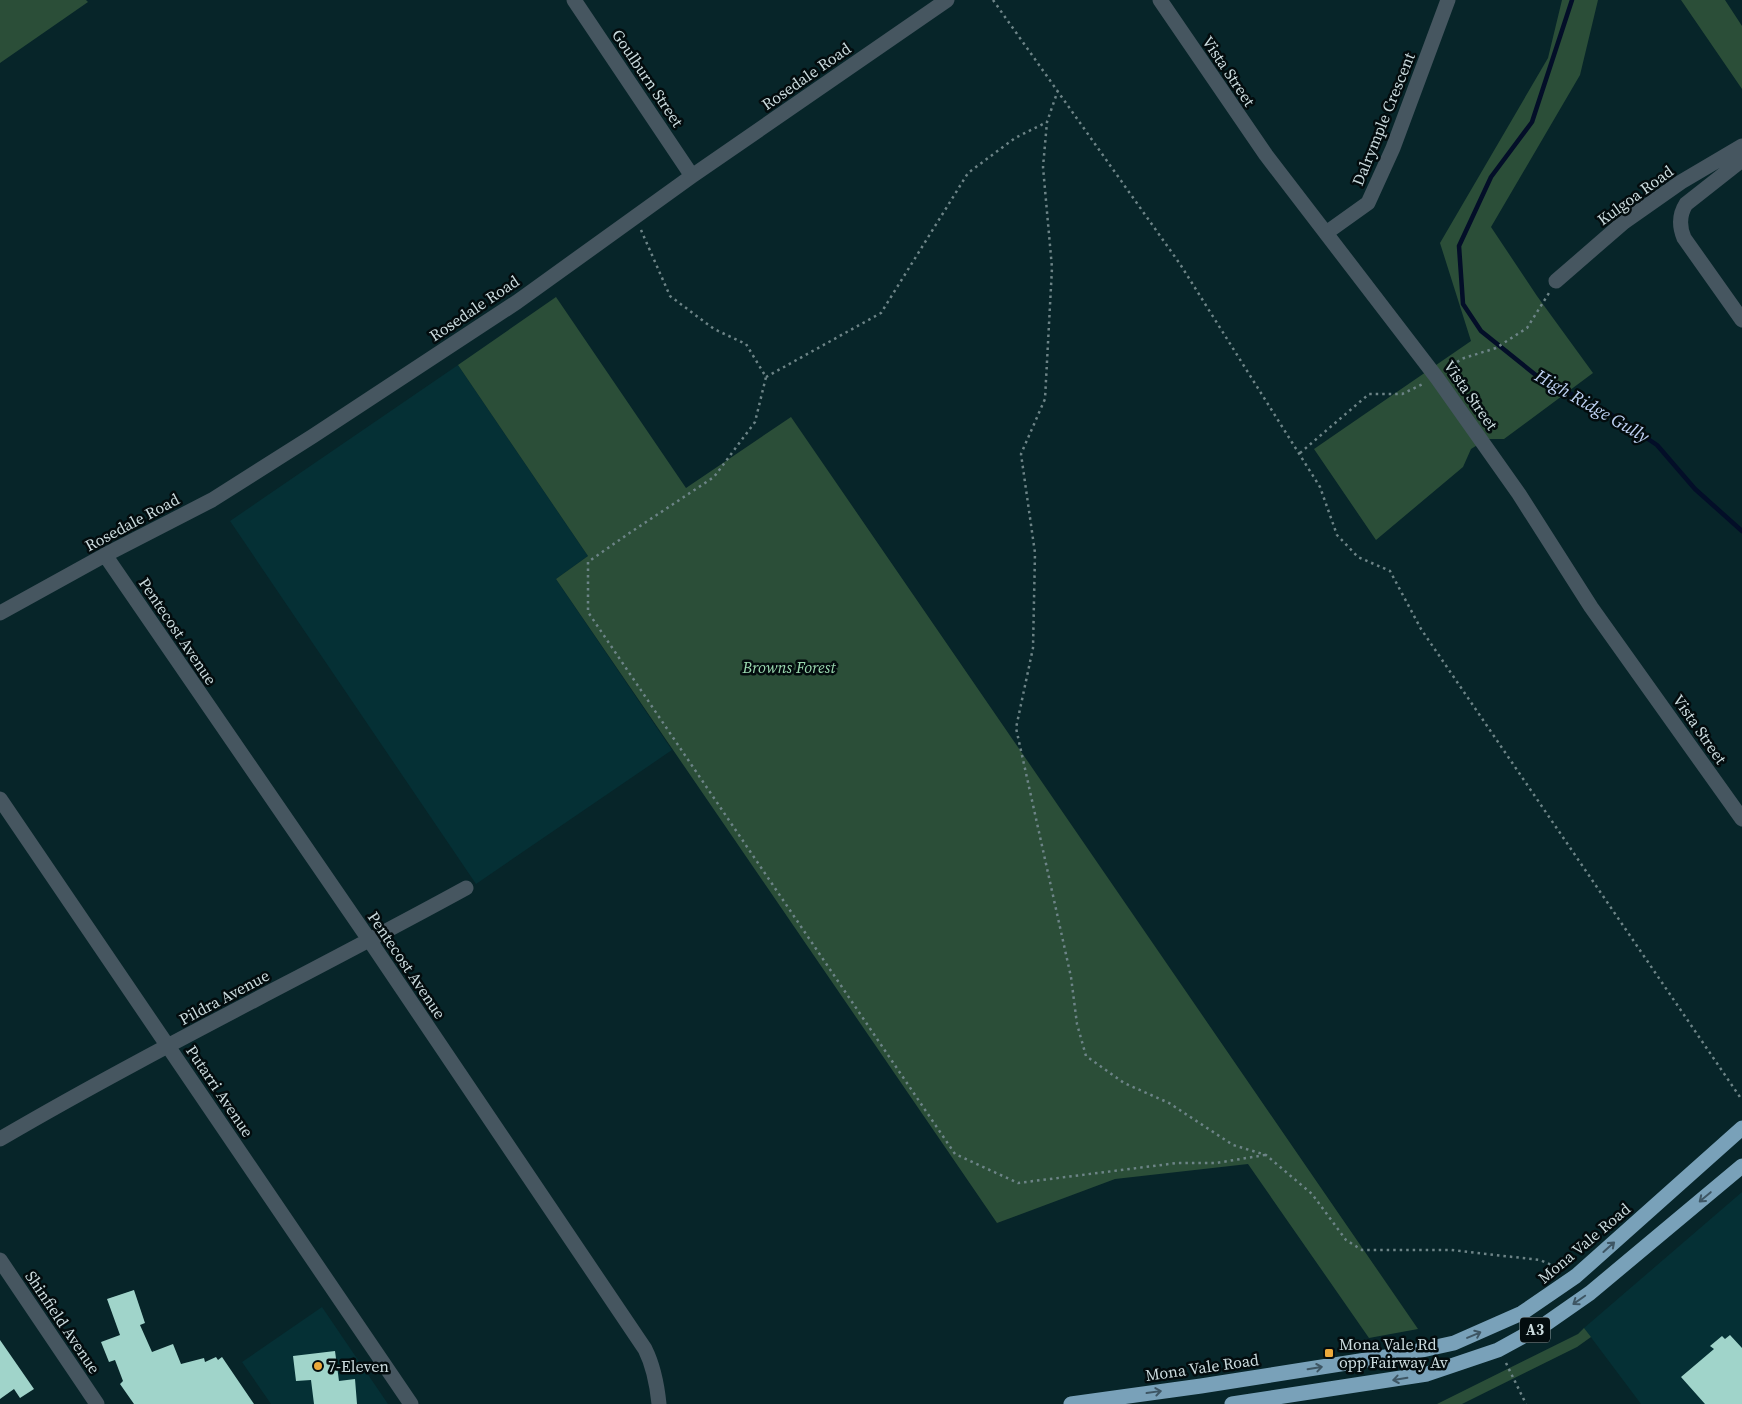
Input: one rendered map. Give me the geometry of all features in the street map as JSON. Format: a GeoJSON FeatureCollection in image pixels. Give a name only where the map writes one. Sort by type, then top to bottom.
{"type":"FeatureCollection","features":[{"type":"Feature","properties":{"kind":"highway","name":"Mona Vale Road"},"geometry":{"type":"LineString","coordinates":[[1071,1404],[1201,1386],[1404,1354],[1454,1343],[1522,1312],[1576,1276],[1742,1128]]}},
{"type":"Feature","properties":{"kind":"highway","name":"A3"},"geometry":{"type":"LineString","coordinates":[[1232,1404],[1288,1400],[1427,1374],[1498,1350],[1547,1323],[1590,1293],[1742,1166]]}},
{"type":"Feature","properties":{"kind":"street","name":"Goulburn Street"},"geometry":{"type":"LineString","coordinates":[[574,0],[692,176]]}},
{"type":"Feature","properties":{"kind":"street","name":"Rosedale Road"},"geometry":{"type":"LineString","coordinates":[[0,613],[105,555],[212,500],[313,436],[517,302],[692,176],[947,0]]}},
{"type":"Feature","properties":{"kind":"street","name":"Vista Street"},"geometry":{"type":"LineString","coordinates":[[1160,0],[1266,155],[1437,378],[1518,494],[1591,607],[1742,819]]}},
{"type":"Feature","properties":{"kind":"street","name":"Dalrymple Crescent"},"geometry":{"type":"LineString","coordinates":[[1326,233],[1368,203],[1393,148],[1448,0]]}},
{"type":"Feature","properties":{"kind":"street","name":"Kulgoa Road"},"geometry":{"type":"LineString","coordinates":[[1556,281],[1624,222],[1681,182],[1742,146]]}},
{"type":"Feature","properties":{"kind":"street"},"geometry":{"type":"LineString","coordinates":[[1742,160],[1686,204],[1681,211],[1680,220],[1680,230],[1684,238],[1742,320]]}},
{"type":"Feature","properties":{"kind":"street","name":"Pentecost Avenue"},"geometry":{"type":"LineString","coordinates":[[105,555],[370,940],[645,1349],[655,1375],[659,1404]]}},
{"type":"Feature","properties":{"kind":"street","name":"Putarri Avenue"},"geometry":{"type":"LineString","coordinates":[[0,798],[410,1404]]}},
{"type":"Feature","properties":{"kind":"street","name":"Pildra Avenue"},"geometry":{"type":"LineString","coordinates":[[0,1139],[66,1100],[466,888]]}},
{"type":"Feature","properties":{"kind":"street","name":"Shinfield Avenue"},"geometry":{"type":"LineString","coordinates":[[0,1260],[97,1404]]}},
{"type":"Feature","properties":{"kind":"path"},"geometry":{"type":"LineString","coordinates":[[993,0],[1180,264],[1320,487],[1337,535],[1358,557],[1390,571],[1421,629],[1742,1100]]}},
{"type":"Feature","properties":{"kind":"path"},"geometry":{"type":"LineString","coordinates":[[1058,90],[1047,122],[1043,167],[1052,268],[1046,399],[1021,454],[1035,553],[1033,648],[1016,728],[1071,977],[1077,1024],[1086,1056],[1124,1083],[1169,1103],[1233,1145],[1266,1154],[1312,1194],[1346,1240],[1362,1250],[1451,1250],[1540,1260],[1556,1268]]}},
{"type":"Feature","properties":{"kind":"path"},"geometry":{"type":"LineString","coordinates":[[1047,122],[1015,138],[968,173],[881,313],[766,377],[754,422],[714,477],[588,562],[588,612],[955,1154],[1018,1183],[1178,1163],[1216,1163],[1266,1154]]}},
{"type":"Feature","properties":{"kind":"path"},"geometry":{"type":"LineString","coordinates":[[635,217],[670,296],[714,329],[746,344],[766,377]]}},
{"type":"Feature","properties":{"kind":"path"},"geometry":{"type":"LineString","coordinates":[[1300,453],[1369,394],[1402,394],[1437,378],[1461,359],[1496,348],[1526,328],[1556,281]]}},
{"type":"Feature","properties":{"kind":"path"},"geometry":{"type":"LineString","coordinates":[[1506,1361],[1526,1404]]}},
{"type":"Feature","properties":{"kind":"shaded area"},"geometry":{"type":"Polygon","coordinates":[[[458,365],[588,556],[556,579],[672,750],[476,884],[230,521],[458,365]]]}},
{"type":"Feature","properties":{"kind":"shaded area"},"geometry":{"type":"Polygon","coordinates":[[[1742,1192],[1742,1404],[1641,1404],[1584,1328],[1742,1192]]]}},
{"type":"Feature","properties":{"kind":"shaded area"},"geometry":{"type":"Polygon","coordinates":[[[322,1307],[388,1404],[271,1404],[242,1362],[322,1307]]]}},
{"type":"Feature","properties":{"kind":"green space"},"geometry":{"type":"Polygon","coordinates":[[[0,0],[86,0],[88,2],[0,63],[0,0]]]}},
{"type":"Feature","properties":{"kind":"green space"},"geometry":{"type":"Polygon","coordinates":[[[1562,0],[1598,0],[1580,75],[1491,227],[1537,296],[1593,373],[1504,439],[1487,439],[1471,449],[1463,467],[1376,540],[1314,449],[1471,341],[1440,243],[1548,58],[1562,0]]]}},
{"type":"Feature","properties":{"kind":"green space"},"geometry":{"type":"Polygon","coordinates":[[[1681,0],[1725,0],[1742,26],[1742,89],[1681,0]]]}},
{"type":"Feature","properties":{"kind":"green space","name":"Browns Forest"},"geometry":{"type":"Polygon","coordinates":[[[556,297],[686,488],[791,417],[1418,1329],[1369,1338],[1248,1164],[1115,1179],[997,1223],[556,579],[588,556],[458,365],[556,297]]]}},
{"type":"Feature","properties":{"kind":"green space"},"geometry":{"type":"Polygon","coordinates":[[[1584,1328],[1591,1337],[1577,1347],[1462,1404],[1437,1404],[1578,1334],[1584,1328]]]}},
{"type":"Feature","properties":{"kind":"building"},"geometry":{"type":"Polygon","coordinates":[[[134,1290],[145,1323],[140,1325],[152,1352],[173,1344],[181,1364],[204,1358],[205,1362],[216,1357],[218,1360],[222,1357],[254,1404],[134,1404],[120,1384],[123,1381],[115,1360],[109,1362],[101,1342],[120,1335],[107,1299],[134,1290]]]}},
{"type":"Feature","properties":{"kind":"building"},"geometry":{"type":"Polygon","coordinates":[[[1730,1335],[1742,1348],[1742,1404],[1705,1404],[1681,1377],[1714,1349],[1710,1346],[1722,1336],[1725,1339],[1730,1335]]]}},
{"type":"Feature","properties":{"kind":"building"},"geometry":{"type":"Polygon","coordinates":[[[0,1340],[34,1389],[20,1398],[14,1389],[0,1399],[0,1340]]]}},
{"type":"Feature","properties":{"kind":"building"},"geometry":{"type":"Polygon","coordinates":[[[335,1351],[339,1381],[355,1379],[357,1404],[314,1404],[311,1380],[296,1381],[293,1356],[335,1351]]]}},
{"type":"Feature","properties":{"kind":"waterway","name":"High Ridge Gully"},"geometry":{"type":"LineString","coordinates":[[1572,0],[1532,122],[1491,177],[1459,246],[1463,304],[1481,331],[1542,380],[1603,409],[1657,445],[1695,489],[1742,531]]}},
{"type":"Feature","properties":{"kind":"place","name":"Mona Vale Rd opp Fairway Av"},"geometry":{"type":"Point","coordinates":[1329,1353]}},
{"type":"Feature","properties":{"kind":"place","name":"7-Eleven"},"geometry":{"type":"Point","coordinates":[318,1366]}}]}
